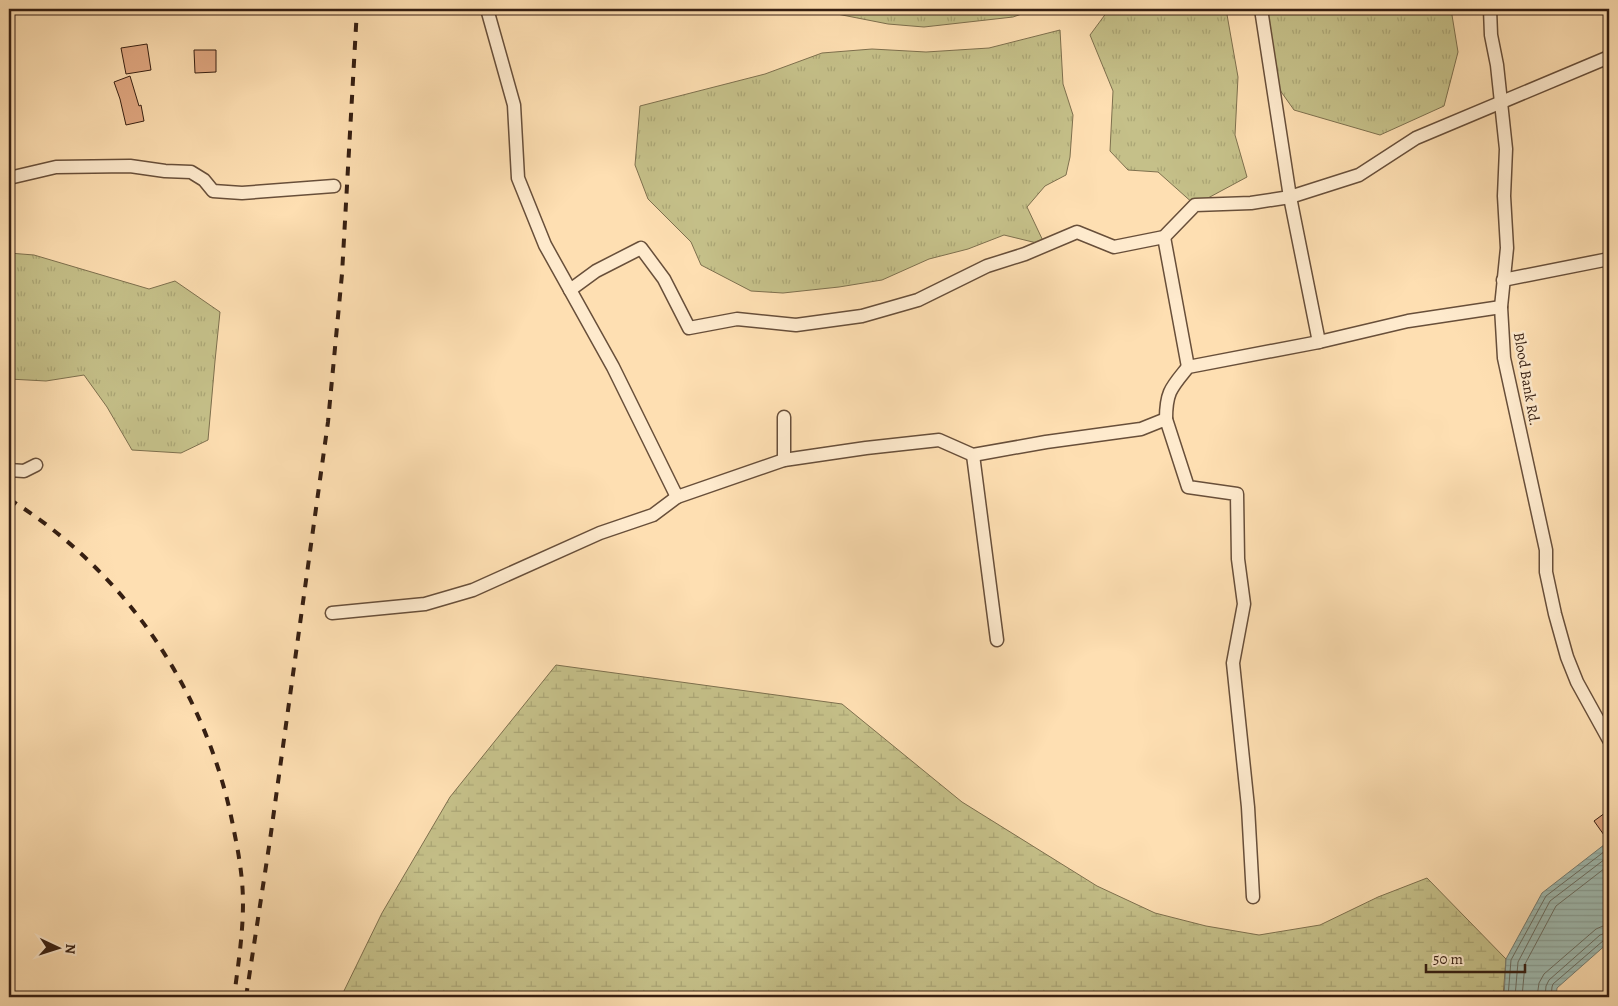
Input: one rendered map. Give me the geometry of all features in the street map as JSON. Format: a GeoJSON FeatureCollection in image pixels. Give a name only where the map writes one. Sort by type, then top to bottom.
{"type":"FeatureCollection","features":[{"type":"Feature","properties":{"kind":"street"},"geometry":{"type":"LineString","coordinates":[[487,9],[514,105],[518,178],[545,245],[613,367],[677,497]]}},
{"type":"Feature","properties":{"kind":"street"},"geometry":{"type":"LineString","coordinates":[[1261,9],[1290,197],[1319,342]]}},
{"type":"Feature","properties":{"kind":"street","name":"Blood Bank Rd."},"geometry":{"type":"LineString","coordinates":[[1490,9],[1491,35],[1497,65],[1506,149],[1504,196],[1507,248],[1501,307],[1504,358],[1546,550],[1546,572],[1555,614],[1567,657],[1577,682],[1609,740]]}},
{"type":"Feature","properties":{"kind":"street"},"geometry":{"type":"LineString","coordinates":[[570,290],[596,271],[641,248],[664,279],[689,328],[737,319],[796,325],[862,316],[918,300],[987,266],[1025,254],[1077,232],[1114,247],[1164,237],[1195,205],[1251,203],[1290,197],[1359,175],[1416,138],[1609,56]]}},
{"type":"Feature","properties":{"kind":"street"},"geometry":{"type":"LineString","coordinates":[[9,178],[56,167],[130,166],[191,172],[204,180],[213,191],[242,193],[334,186]]}},
{"type":"Feature","properties":{"kind":"street"},"geometry":{"type":"LineString","coordinates":[[1164,237],[1188,366]]}},
{"type":"Feature","properties":{"kind":"street"},"geometry":{"type":"LineString","coordinates":[[1503,280],[1609,259]]}},
{"type":"Feature","properties":{"kind":"street"},"geometry":{"type":"LineString","coordinates":[[1253,897],[1248,807],[1233,663],[1244,604],[1238,559],[1238,494],[1188,487],[1166,419],[1166,402],[1171,389],[1188,366],[1319,342],[1408,321],[1501,307]]}},
{"type":"Feature","properties":{"kind":"street"},"geometry":{"type":"LineString","coordinates":[[784,417],[784,460]]}},
{"type":"Feature","properties":{"kind":"street"},"geometry":{"type":"LineString","coordinates":[[332,613],[425,604],[473,590],[600,533],[653,514],[677,497],[784,460],[939,440],[973,455],[1046,442],[1142,429],[1166,419]]}},
{"type":"Feature","properties":{"kind":"street"},"geometry":{"type":"LineString","coordinates":[[973,455],[997,640]]}},
{"type":"Feature","properties":{"kind":"street"},"geometry":{"type":"LineString","coordinates":[[9,470],[24,470],[36,465]]}},
{"type":"Feature","properties":{"kind":"green space"},"geometry":{"type":"Polygon","coordinates":[[[830,9],[1036,9],[1013,17],[924,27],[888,24],[832,13],[830,9]]]}},
{"type":"Feature","properties":{"kind":"green space"},"geometry":{"type":"Polygon","coordinates":[[[1116,9],[1226,9],[1238,77],[1235,135],[1247,177],[1195,205],[1158,172],[1128,170],[1110,151],[1113,91],[1090,35],[1107,12],[1116,9]]]}},
{"type":"Feature","properties":{"kind":"green space"},"geometry":{"type":"Polygon","coordinates":[[[1264,9],[1451,9],[1458,52],[1444,106],[1380,135],[1294,110],[1265,69],[1264,9]]]}},
{"type":"Feature","properties":{"kind":"green space"},"geometry":{"type":"Polygon","coordinates":[[[1060,30],[1063,84],[1073,115],[1070,157],[1066,175],[1045,186],[1027,207],[1045,245],[1004,235],[968,249],[929,259],[882,280],[783,293],[751,291],[701,265],[691,242],[648,199],[635,165],[640,106],[765,74],[822,53],[872,49],[926,52],[989,48],[1060,30]]]}},
{"type":"Feature","properties":{"kind":"green space"},"geometry":{"type":"Polygon","coordinates":[[[9,253],[34,255],[149,289],[175,281],[220,312],[208,440],[181,453],[132,450],[107,407],[84,375],[46,381],[9,379],[9,253]]]}},
{"type":"Feature","properties":{"kind":"green space"},"geometry":{"type":"Polygon","coordinates":[[[556,665],[842,704],[962,802],[1097,886],[1155,913],[1206,926],[1259,935],[1320,925],[1378,897],[1427,878],[1506,959],[1503,997],[341,997],[382,913],[450,797],[556,665]]]}},
{"type":"Feature","properties":{"kind":"water"},"geometry":{"type":"Polygon","coordinates":[[[1609,841],[1609,942],[1557,988],[1556,997],[1504,997],[1506,959],[1542,893],[1609,841]]]}},
{"type":"Feature","properties":{"kind":"building"},"geometry":{"type":"Polygon","coordinates":[[[147,44],[151,70],[126,74],[121,48],[147,44]]]}},
{"type":"Feature","properties":{"kind":"building"},"geometry":{"type":"Polygon","coordinates":[[[194,50],[216,50],[216,72],[195,73],[194,50]]]}},
{"type":"Feature","properties":{"kind":"building"},"geometry":{"type":"Polygon","coordinates":[[[130,76],[139,106],[141,105],[144,121],[126,125],[114,82],[130,76]]]}},
{"type":"Feature","properties":{"kind":"building"},"geometry":{"type":"Polygon","coordinates":[[[1609,810],[1609,842],[1594,821],[1609,810]]]}},
{"type":"Feature","properties":{"kind":"railway"},"geometry":{"type":"LineString","coordinates":[[246,997],[270,840],[328,422],[342,274],[357,9]]}},
{"type":"Feature","properties":{"kind":"railway"},"geometry":{"type":"LineString","coordinates":[[9,499],[52,529],[90,563],[125,600],[156,641],[183,685],[205,732],[222,781],[234,831],[241,876],[242,926],[234,997]]}}]}
